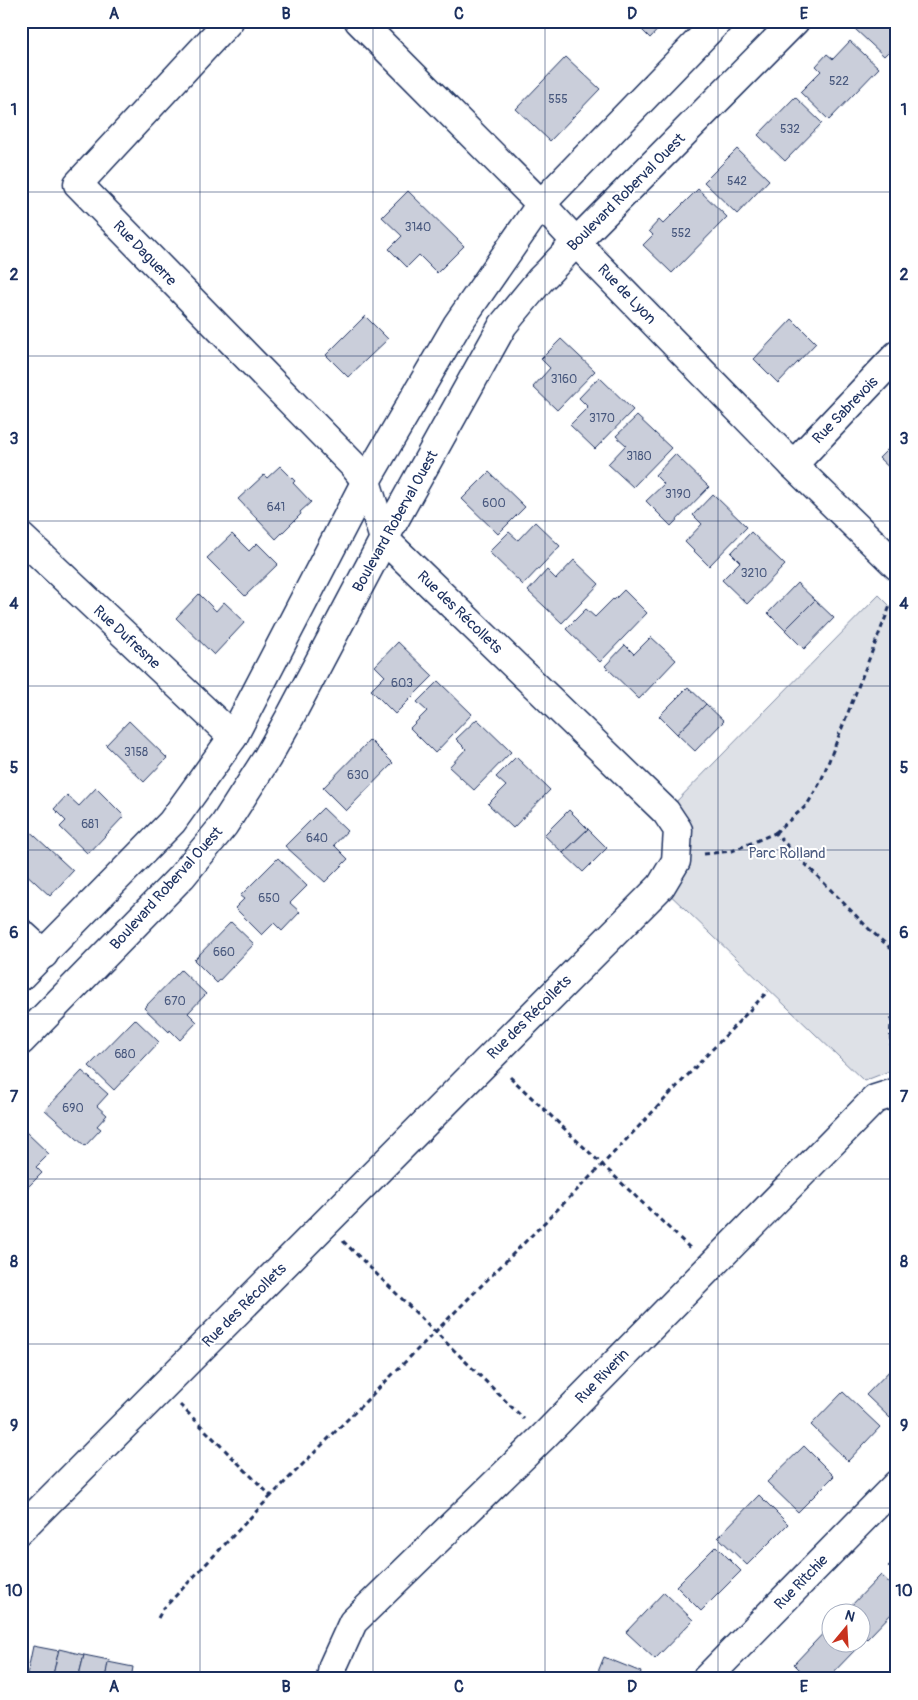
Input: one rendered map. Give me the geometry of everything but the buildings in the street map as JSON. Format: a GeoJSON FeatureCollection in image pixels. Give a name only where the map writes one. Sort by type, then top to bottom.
{"type":"FeatureCollection","features":[{"type":"Feature","properties":{"kind":"street","name":"Rue Daguerre"},"geometry":{"type":"LineString","coordinates":[[229,21],[78,184],[353,465],[366,481]]}},
{"type":"Feature","properties":{"kind":"street","name":"Rue de Lyon"},"geometry":{"type":"LineString","coordinates":[[359,21],[541,204],[793,464],[897,566]]}},
{"type":"Feature","properties":{"kind":"street"},"geometry":{"type":"LineString","coordinates":[[21,976],[172,822],[233,737],[366,481],[457,325],[541,204],[718,21]]}},
{"type":"Feature","properties":{"kind":"street","name":"Boulevard Roberval Ouest"},"geometry":{"type":"LineString","coordinates":[[21,1041],[182,876],[224,825],[286,725],[384,539],[503,325],[540,280],[576,242],[795,21]]}},
{"type":"Feature","properties":{"kind":"street","name":"Rue Sabrevois"},"geometry":{"type":"LineString","coordinates":[[793,464],[897,355]]}},
{"type":"Feature","properties":{"kind":"street","name":"Rue des Récollets"},"geometry":{"type":"LineString","coordinates":[[21,1529],[661,886],[676,861],[678,830],[666,812],[384,539],[366,481]]}},
{"type":"Feature","properties":{"kind":"street","name":"Rue Dufresne"},"geometry":{"type":"LineString","coordinates":[[21,537],[233,737]]}},
{"type":"Feature","properties":{"kind":"street"},"geometry":{"type":"LineString","coordinates":[[21,933],[44,954]]}},
{"type":"Feature","properties":{"kind":"street","name":"Rue Riverin"},"geometry":{"type":"LineString","coordinates":[[331,1679],[333,1666],[352,1622],[543,1437],[875,1099],[895,1081]]}},
{"type":"Feature","properties":{"kind":"street","name":"Rue Ritchie"},"geometry":{"type":"LineString","coordinates":[[706,1679],[897,1484]]}},
{"type":"Feature","properties":{"kind":"path"},"geometry":{"type":"LineString","coordinates":[[700,855],[732,851],[775,833],[807,805],[821,781],[890,606]]}},
{"type":"Feature","properties":{"kind":"path"},"geometry":{"type":"LineString","coordinates":[[775,833],[897,954]]}},
{"type":"Feature","properties":{"kind":"path"},"geometry":{"type":"LineString","coordinates":[[158,1618],[163,1609],[271,1496],[602,1165],[768,992]]}},
{"type":"Feature","properties":{"kind":"path"},"geometry":{"type":"LineString","coordinates":[[895,1081],[890,1036],[892,1012],[897,1004]]}},
{"type":"Feature","properties":{"kind":"path"},"geometry":{"type":"LineString","coordinates":[[489,1058],[710,1267]]}},
{"type":"Feature","properties":{"kind":"path"},"geometry":{"type":"LineString","coordinates":[[325,1223],[543,1437]]}},
{"type":"Feature","properties":{"kind":"path"},"geometry":{"type":"LineString","coordinates":[[162,1387],[271,1496]]}},
{"type":"Feature","properties":{"kind":"green space","name":"Parc Rolland"},"geometry":{"type":"Polygon","coordinates":[[[879,595],[897,613],[897,1068],[864,1081],[661,886],[666,812],[879,595]]]}}]}
